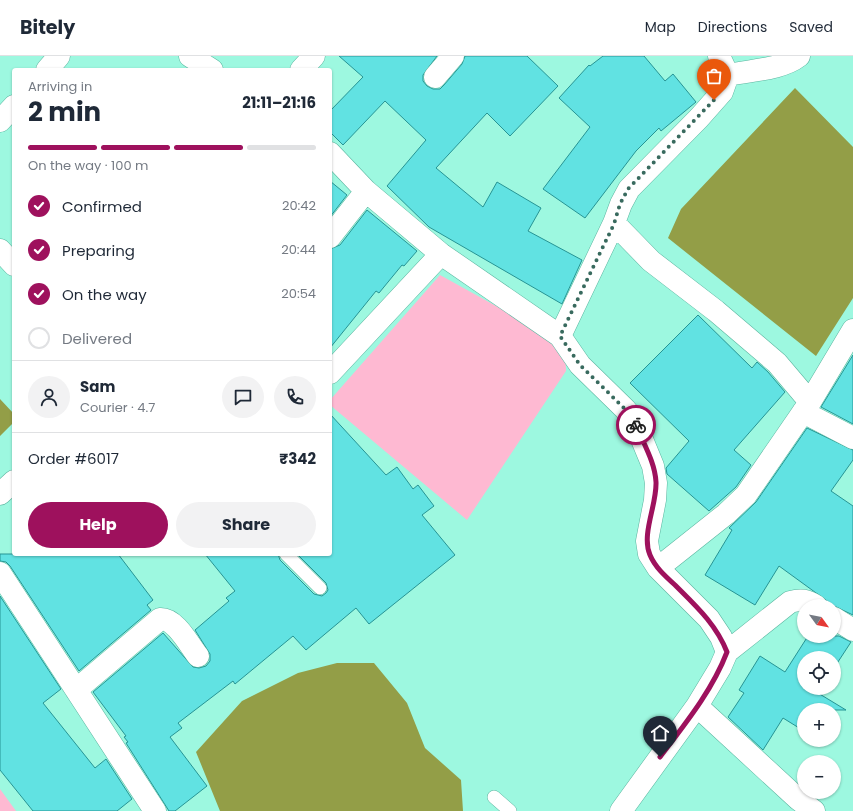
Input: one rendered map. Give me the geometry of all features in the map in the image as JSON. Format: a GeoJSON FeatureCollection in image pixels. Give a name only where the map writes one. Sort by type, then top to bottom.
{"type":"FeatureCollection","features":[{"type":"Feature","properties":{"kind":"street"},"geometry":{"type":"LineString","coordinates":[[49,68],[59,56]]}},
{"type":"Feature","properties":{"kind":"street"},"geometry":{"type":"LineString","coordinates":[[190,56],[208,68]]}},
{"type":"Feature","properties":{"kind":"street"},"geometry":{"type":"LineString","coordinates":[[303,68],[314,56]]}},
{"type":"Feature","properties":{"kind":"street"},"geometry":{"type":"LineString","coordinates":[[434,77],[453,56]]}},
{"type":"Feature","properties":{"kind":"street"},"geometry":{"type":"LineString","coordinates":[[560,336],[614,224],[620,204],[628,189],[722,92],[724,65],[777,65],[792,61],[799,56]]}},
{"type":"Feature","properties":{"kind":"street"},"geometry":{"type":"LineString","coordinates":[[0,121],[12,108]]}},
{"type":"Feature","properties":{"kind":"street"},"geometry":{"type":"LineString","coordinates":[[332,155],[366,191],[441,254],[560,336],[580,365],[625,409],[634,420],[653,466],[656,483],[655,500],[647,541],[649,554],[658,568],[709,619],[721,637],[727,652]]}},
{"type":"Feature","properties":{"kind":"street"},"geometry":{"type":"LineString","coordinates":[[332,234],[366,191]]}},
{"type":"Feature","properties":{"kind":"street"},"geometry":{"type":"LineString","coordinates":[[614,224],[650,261],[716,311],[777,363],[807,407],[853,438]]}},
{"type":"Feature","properties":{"kind":"street"},"geometry":{"type":"LineString","coordinates":[[0,250],[12,263]]}},
{"type":"Feature","properties":{"kind":"street"},"geometry":{"type":"LineString","coordinates":[[332,371],[441,254]]}},
{"type":"Feature","properties":{"kind":"street"},"geometry":{"type":"LineString","coordinates":[[658,568],[726,514],[746,494],[807,407],[853,330]]}},
{"type":"Feature","properties":{"kind":"street"},"geometry":{"type":"LineString","coordinates":[[0,494],[12,483]]}},
{"type":"Feature","properties":{"kind":"street"},"geometry":{"type":"LineString","coordinates":[[0,573],[155,811]]}},
{"type":"Feature","properties":{"kind":"street"},"geometry":{"type":"LineString","coordinates":[[621,811],[697,706],[720,668],[727,652],[790,602],[797,600]]}},
{"type":"Feature","properties":{"kind":"street"},"geometry":{"type":"LineString","coordinates":[[76,690],[160,619],[165,619],[175,626],[198,656]]}},
{"type":"Feature","properties":{"kind":"street"},"geometry":{"type":"LineString","coordinates":[[841,622],[853,630]]}},
{"type":"Feature","properties":{"kind":"street"},"geometry":{"type":"LineString","coordinates":[[697,706],[798,799],[814,811]]}},
{"type":"Feature","properties":{"kind":"lane"},"geometry":{"type":"LineString","coordinates":[[288,556],[320,588]]}},
{"type":"Feature","properties":{"kind":"lane"},"geometry":{"type":"LineString","coordinates":[[494,797],[510,811]]}},
{"type":"Feature","properties":{"kind":"shaded area"},"geometry":{"type":"Polygon","coordinates":[[[795,88],[853,147],[853,298],[816,356],[668,238],[681,209],[795,88]]]}},
{"type":"Feature","properties":{"kind":"shaded area"},"geometry":{"type":"Polygon","coordinates":[[[440,275],[565,344],[566,371],[467,520],[332,407],[332,398],[440,275]]]}},
{"type":"Feature","properties":{"kind":"shaded area"},"geometry":{"type":"Polygon","coordinates":[[[0,399],[12,412],[12,424],[0,436],[0,399]]]}},
{"type":"Feature","properties":{"kind":"shaded area"},"geometry":{"type":"Polygon","coordinates":[[[337,663],[374,663],[407,703],[425,748],[461,780],[463,811],[220,811],[196,752],[242,701],[298,673],[337,663]]]}},
{"type":"Feature","properties":{"kind":"shaded area"},"geometry":{"type":"Polygon","coordinates":[[[0,789],[16,811],[0,811],[0,789]]]}},
{"type":"Feature","properties":{"kind":"building"},"geometry":{"type":"Polygon","coordinates":[[[339,56],[437,56],[423,75],[423,81],[427,86],[433,89],[440,89],[462,64],[465,56],[527,56],[558,86],[510,136],[487,113],[436,168],[483,207],[497,182],[541,208],[528,231],[582,260],[562,304],[429,227],[387,186],[426,140],[385,101],[343,145],[332,134],[332,109],[363,77],[339,56]]]}},
{"type":"Feature","properties":{"kind":"building"},"geometry":{"type":"Polygon","coordinates":[[[603,56],[644,56],[665,81],[673,74],[696,102],[661,131],[659,128],[636,151],[585,218],[543,189],[590,127],[559,98],[589,65],[590,66],[603,56]]]}},
{"type":"Feature","properties":{"kind":"building"},"geometry":{"type":"Polygon","coordinates":[[[332,183],[347,195],[332,214],[332,183]]]}},
{"type":"Feature","properties":{"kind":"building"},"geometry":{"type":"Polygon","coordinates":[[[367,210],[417,251],[404,266],[402,265],[379,293],[376,291],[332,346],[332,248],[340,245],[367,210]]]}},
{"type":"Feature","properties":{"kind":"building"},"geometry":{"type":"Polygon","coordinates":[[[698,315],[752,368],[757,362],[768,372],[785,392],[734,450],[751,465],[736,487],[709,511],[667,474],[666,468],[689,441],[630,383],[698,315]]]}},
{"type":"Feature","properties":{"kind":"building"},"geometry":{"type":"Polygon","coordinates":[[[853,355],[853,424],[821,407],[853,355]]]}},
{"type":"Feature","properties":{"kind":"building"},"geometry":{"type":"Polygon","coordinates":[[[332,416],[386,475],[397,467],[413,489],[418,485],[434,506],[422,515],[455,555],[369,624],[356,608],[306,650],[293,636],[235,684],[233,681],[178,723],[182,728],[170,737],[207,786],[175,811],[169,811],[126,743],[128,742],[124,737],[126,736],[93,692],[163,633],[193,667],[199,668],[206,666],[210,661],[210,654],[195,630],[229,601],[226,598],[235,591],[207,556],[279,556],[280,560],[314,594],[322,596],[326,593],[328,590],[326,583],[299,556],[332,556],[332,416]]]}},
{"type":"Feature","properties":{"kind":"building"},"geometry":{"type":"Polygon","coordinates":[[[807,428],[853,450],[853,460],[831,491],[853,506],[853,615],[841,609],[841,599],[824,599],[779,566],[755,605],[705,575],[732,530],[729,528],[756,502],[807,428]]]}},
{"type":"Feature","properties":{"kind":"building"},"geometry":{"type":"Polygon","coordinates":[[[0,554],[12,554],[12,556],[120,556],[153,600],[147,605],[151,610],[79,671],[10,566],[6,562],[0,561],[0,554]]]}},
{"type":"Feature","properties":{"kind":"building"},"geometry":{"type":"Polygon","coordinates":[[[0,596],[61,689],[43,703],[95,768],[106,759],[132,799],[117,811],[33,811],[0,770],[0,596]]]}},
{"type":"Feature","properties":{"kind":"building"},"geometry":{"type":"Polygon","coordinates":[[[841,637],[851,642],[841,657],[841,651],[798,651],[804,643],[841,643],[841,637]]]}},
{"type":"Feature","properties":{"kind":"building"},"geometry":{"type":"Polygon","coordinates":[[[797,653],[797,695],[821,695],[834,703],[797,703],[797,727],[783,718],[763,750],[728,717],[744,693],[739,690],[760,656],[785,672],[797,653]]]}},
{"type":"Feature","properties":{"kind":"way so far"},"geometry":{"type":"LineString","coordinates":[[636,425],[625,409],[580,365],[560,336],[614,224],[620,204],[628,189],[700,118],[714,100]]}},
{"type":"Feature","properties":{"kind":"route"},"geometry":{"type":"LineString","coordinates":[[636,425],[653,466],[656,483],[655,500],[647,541],[649,554],[658,568],[709,619],[721,637],[727,652],[720,668],[697,706],[660,757]]}}]}
